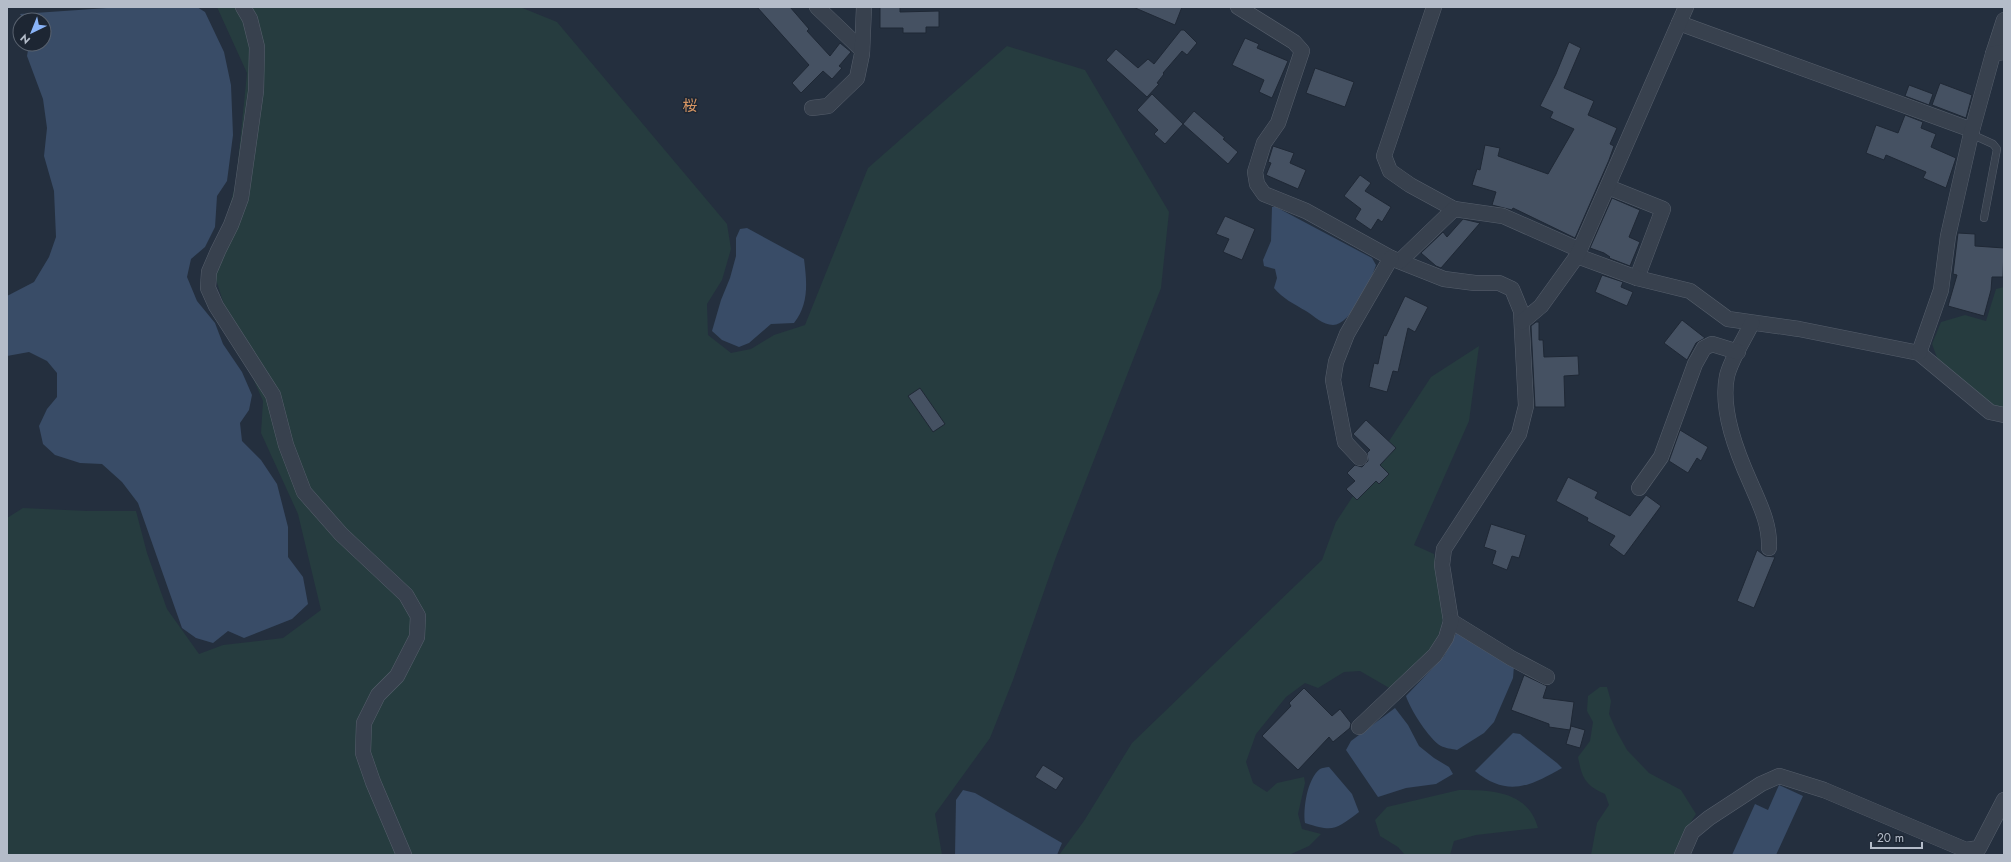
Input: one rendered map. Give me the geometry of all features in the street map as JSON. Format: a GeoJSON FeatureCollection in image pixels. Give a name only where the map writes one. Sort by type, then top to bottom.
{"type":"FeatureCollection","features":[{"type":"Feature","properties":{"kind":"street"},"geometry":{"type":"LineString","coordinates":[[243,7],[250,19],[257,47],[256,91],[241,198],[231,225],[209,272],[208,288],[216,306],[273,395],[286,445],[304,492],[341,534],[406,596],[418,616],[417,637],[397,676],[378,695],[364,723],[363,753],[373,782],[404,855]]}},
{"type":"Feature","properties":{"kind":"street"},"geometry":{"type":"LineString","coordinates":[[817,7],[862,50]]}},
{"type":"Feature","properties":{"kind":"street"},"geometry":{"type":"LineString","coordinates":[[812,108],[828,106],[857,78],[862,50],[864,7]]}},
{"type":"Feature","properties":{"kind":"street"},"geometry":{"type":"LineString","coordinates":[[1238,7],[1294,42],[1302,51],[1278,123],[1264,143],[1255,172],[1257,184],[1264,194],[1306,211],[1395,259],[1444,279],[1475,283],[1499,283],[1512,290],[1521,311],[1526,406],[1519,434],[1444,549],[1442,565],[1451,621],[1446,638],[1435,655],[1359,727]]}},
{"type":"Feature","properties":{"kind":"street"},"geometry":{"type":"LineString","coordinates":[[1434,7],[1384,156],[1390,171],[1410,185],[1454,209],[1502,216],[1579,253],[1637,278],[1690,291],[1728,319],[1799,329],[1919,353],[1990,412],[2004,415]]}},
{"type":"Feature","properties":{"kind":"street"},"geometry":{"type":"LineString","coordinates":[[1522,322],[1541,306],[1579,253],[1686,7]]}},
{"type":"Feature","properties":{"kind":"street"},"geometry":{"type":"LineString","coordinates":[[1919,353],[1941,290],[1948,236],[1972,132],[1998,53],[2004,20]]}},
{"type":"Feature","properties":{"kind":"street"},"geometry":{"type":"LineString","coordinates":[[1679,23],[1972,132]]}},
{"type":"Feature","properties":{"kind":"street"},"geometry":{"type":"LineString","coordinates":[[1608,187],[1663,209],[1637,278]]}},
{"type":"Feature","properties":{"kind":"street"},"geometry":{"type":"LineString","coordinates":[[1360,458],[1346,442],[1333,380],[1336,362],[1347,334],[1395,259],[1454,209]]}},
{"type":"Feature","properties":{"kind":"street"},"geometry":{"type":"LineString","coordinates":[[1752,323],[1728,374],[1724,397],[1739,457],[1763,511],[1769,533],[1769,548]]}},
{"type":"Feature","properties":{"kind":"street"},"geometry":{"type":"LineString","coordinates":[[1639,488],[1661,457],[1695,364],[1704,348],[1712,344],[1738,352]]}},
{"type":"Feature","properties":{"kind":"street"},"geometry":{"type":"LineString","coordinates":[[1451,621],[1512,658],[1547,677]]}},
{"type":"Feature","properties":{"kind":"street"},"geometry":{"type":"LineString","coordinates":[[1682,855],[1692,832],[1720,810],[1760,784],[1779,776],[1824,790],[1966,850],[1979,848],[2004,800]]}},
{"type":"Feature","properties":{"kind":"lane"},"geometry":{"type":"LineString","coordinates":[[1972,132],[1993,144],[1997,149],[1984,218]]}},
{"type":"Feature","properties":{"kind":"green space"},"geometry":{"type":"Polygon","coordinates":[[[217,7],[520,7],[557,22],[727,224],[731,249],[722,280],[707,304],[708,335],[731,353],[751,349],[774,335],[805,325],[868,168],[1007,46],[1085,70],[1169,212],[1161,288],[1056,557],[1013,680],[990,738],[935,814],[942,855],[7,855],[7,518],[23,508],[87,511],[136,511],[147,553],[167,609],[199,654],[223,645],[283,638],[321,610],[298,514],[261,433],[263,401],[232,330],[213,270],[236,182],[247,73],[217,7]]]}},
{"type":"Feature","properties":{"kind":"green space"},"geometry":{"type":"Polygon","coordinates":[[[2004,287],[2004,408],[1993,407],[1939,363],[1932,344],[1941,322],[1965,315],[1986,321],[1996,289],[2004,287]]]}},
{"type":"Feature","properties":{"kind":"green space"},"geometry":{"type":"Polygon","coordinates":[[[1479,346],[1469,421],[1414,545],[1434,554],[1445,610],[1440,631],[1431,653],[1391,689],[1360,671],[1344,672],[1318,688],[1305,683],[1286,697],[1256,734],[1246,762],[1253,783],[1267,792],[1277,783],[1304,777],[1305,783],[1298,814],[1302,829],[1321,834],[1309,846],[1289,855],[1059,855],[1084,821],[1132,743],[1322,560],[1336,522],[1431,377],[1479,346]]]}},
{"type":"Feature","properties":{"kind":"green space"},"geometry":{"type":"Polygon","coordinates":[[[1600,687],[1607,687],[1611,701],[1609,714],[1627,750],[1649,773],[1681,790],[1696,814],[1685,831],[1678,855],[1591,855],[1597,823],[1609,805],[1605,794],[1589,784],[1583,776],[1578,757],[1590,741],[1593,722],[1587,711],[1588,696],[1600,687]]]}},
{"type":"Feature","properties":{"kind":"green space"},"geometry":{"type":"Polygon","coordinates":[[[1459,790],[1496,792],[1507,795],[1526,806],[1533,816],[1538,828],[1476,835],[1454,841],[1450,855],[1405,855],[1398,847],[1380,836],[1375,820],[1387,807],[1459,790]]]}},
{"type":"Feature","properties":{"kind":"water"},"geometry":{"type":"Polygon","coordinates":[[[122,7],[197,7],[205,12],[224,52],[231,85],[233,135],[227,181],[217,196],[215,227],[205,247],[191,259],[187,277],[197,301],[215,323],[223,344],[242,372],[252,395],[249,410],[240,423],[242,441],[261,460],[277,484],[288,527],[288,557],[303,577],[308,604],[292,619],[244,638],[228,631],[213,643],[196,638],[182,628],[138,503],[122,482],[102,464],[80,463],[55,455],[43,444],[39,426],[47,409],[57,397],[57,373],[47,361],[29,352],[7,356],[7,296],[34,282],[49,257],[56,237],[54,191],[44,156],[47,128],[43,99],[27,56],[28,52],[52,52],[52,12],[49,12],[122,7]]]}},
{"type":"Feature","properties":{"kind":"water"},"geometry":{"type":"Polygon","coordinates":[[[1272,207],[1276,207],[1372,258],[1376,265],[1370,281],[1353,310],[1347,318],[1340,323],[1329,325],[1322,322],[1284,298],[1274,288],[1277,278],[1275,269],[1264,266],[1263,260],[1271,241],[1272,207]]]}},
{"type":"Feature","properties":{"kind":"water"},"geometry":{"type":"Polygon","coordinates":[[[747,228],[804,259],[806,293],[805,301],[799,316],[794,323],[771,324],[749,343],[739,347],[722,340],[712,331],[736,256],[736,238],[740,229],[747,228]]]}},
{"type":"Feature","properties":{"kind":"water"},"geometry":{"type":"Polygon","coordinates":[[[1457,632],[1514,666],[1513,678],[1494,722],[1484,733],[1457,750],[1441,746],[1431,737],[1416,716],[1406,696],[1444,656],[1457,632]]]}},
{"type":"Feature","properties":{"kind":"water"},"geometry":{"type":"Polygon","coordinates":[[[1395,708],[1408,725],[1419,746],[1434,758],[1449,767],[1453,774],[1436,784],[1406,788],[1378,797],[1346,750],[1351,741],[1395,708]]]}},
{"type":"Feature","properties":{"kind":"water"},"geometry":{"type":"Polygon","coordinates":[[[1513,733],[1520,734],[1562,768],[1539,780],[1518,786],[1497,784],[1475,771],[1513,733]]]}},
{"type":"Feature","properties":{"kind":"water"},"geometry":{"type":"Polygon","coordinates":[[[1329,767],[1352,794],[1359,812],[1339,826],[1334,828],[1322,828],[1305,823],[1305,802],[1309,787],[1316,774],[1320,769],[1329,767]]]}},
{"type":"Feature","properties":{"kind":"water"},"geometry":{"type":"Polygon","coordinates":[[[1779,785],[1803,796],[1776,855],[1732,855],[1755,804],[1768,810],[1779,785]]]}},
{"type":"Feature","properties":{"kind":"water"},"geometry":{"type":"Polygon","coordinates":[[[963,790],[975,793],[1062,843],[1057,855],[955,855],[956,800],[963,790]]]}},
{"type":"Feature","properties":{"kind":"building"},"geometry":{"type":"Polygon","coordinates":[[[757,7],[790,7],[809,29],[807,31],[830,56],[840,43],[851,52],[839,66],[842,68],[832,79],[823,71],[801,93],[792,83],[809,65],[757,7]]]}},
{"type":"Feature","properties":{"kind":"building"},"geometry":{"type":"Polygon","coordinates":[[[880,7],[900,7],[900,12],[939,11],[939,27],[926,27],[926,33],[903,33],[903,28],[880,28],[880,7]]]}},
{"type":"Feature","properties":{"kind":"building"},"geometry":{"type":"Polygon","coordinates":[[[1133,7],[1182,7],[1175,25],[1133,7]]]}},
{"type":"Feature","properties":{"kind":"building"},"geometry":{"type":"Polygon","coordinates":[[[1181,30],[1184,30],[1197,43],[1187,55],[1182,51],[1163,73],[1164,74],[1157,83],[1159,84],[1147,97],[1106,60],[1116,49],[1138,68],[1148,59],[1154,64],[1181,30]]]}},
{"type":"Feature","properties":{"kind":"building"},"geometry":{"type":"Polygon","coordinates":[[[1245,38],[1259,44],[1257,48],[1288,61],[1272,98],[1259,92],[1264,80],[1232,65],[1245,38]]]}},
{"type":"Feature","properties":{"kind":"building"},"geometry":{"type":"Polygon","coordinates":[[[1569,42],[1581,48],[1564,88],[1594,101],[1588,115],[1617,128],[1610,144],[1614,146],[1609,160],[1575,238],[1513,208],[1512,210],[1492,205],[1496,192],[1472,185],[1477,169],[1480,170],[1485,145],[1500,148],[1498,156],[1548,174],[1574,129],[1550,118],[1553,112],[1540,106],[1556,74],[1569,42]]]}},
{"type":"Feature","properties":{"kind":"building"},"geometry":{"type":"Polygon","coordinates":[[[1315,68],[1354,82],[1345,107],[1306,93],[1315,68]]]}},
{"type":"Feature","properties":{"kind":"building"},"geometry":{"type":"Polygon","coordinates":[[[1940,83],[1972,95],[1966,118],[1932,105],[1940,83]]]}},
{"type":"Feature","properties":{"kind":"building"},"geometry":{"type":"Polygon","coordinates":[[[1909,85],[1933,94],[1929,105],[1905,96],[1909,85]]]}},
{"type":"Feature","properties":{"kind":"building"},"geometry":{"type":"Polygon","coordinates":[[[1152,94],[1183,124],[1165,144],[1154,134],[1158,130],[1137,110],[1152,94]]]}},
{"type":"Feature","properties":{"kind":"building"},"geometry":{"type":"Polygon","coordinates":[[[1194,111],[1225,138],[1223,139],[1238,152],[1228,164],[1183,124],[1194,111]]]}},
{"type":"Feature","properties":{"kind":"building"},"geometry":{"type":"Polygon","coordinates":[[[1905,115],[1923,122],[1921,128],[1936,134],[1931,147],[1956,158],[1946,188],[1923,178],[1926,172],[1886,155],[1884,160],[1866,153],[1876,125],[1898,133],[1905,115]]]}},
{"type":"Feature","properties":{"kind":"building"},"geometry":{"type":"Polygon","coordinates":[[[1273,146],[1294,153],[1290,163],[1306,170],[1298,189],[1266,175],[1271,163],[1268,162],[1273,146]]]}},
{"type":"Feature","properties":{"kind":"building"},"geometry":{"type":"Polygon","coordinates":[[[1360,175],[1371,183],[1365,191],[1391,207],[1382,222],[1378,219],[1371,230],[1355,219],[1361,209],[1344,196],[1360,175]]]}},
{"type":"Feature","properties":{"kind":"building"},"geometry":{"type":"Polygon","coordinates":[[[1612,198],[1640,210],[1629,237],[1640,242],[1630,266],[1609,258],[1610,257],[1604,253],[1590,248],[1612,198]]]}},
{"type":"Feature","properties":{"kind":"building"},"geometry":{"type":"Polygon","coordinates":[[[1225,216],[1255,229],[1242,260],[1223,252],[1229,239],[1216,234],[1225,216]]]}},
{"type":"Feature","properties":{"kind":"building"},"geometry":{"type":"Polygon","coordinates":[[[1463,219],[1480,223],[1441,268],[1436,266],[1421,253],[1443,232],[1447,237],[1463,219]]]}},
{"type":"Feature","properties":{"kind":"building"},"geometry":{"type":"Polygon","coordinates":[[[1958,233],[1975,234],[1975,246],[2004,248],[2003,277],[1992,277],[1991,290],[1984,316],[1948,306],[1957,275],[1953,274],[1958,233]]]}},
{"type":"Feature","properties":{"kind":"building"},"geometry":{"type":"Polygon","coordinates":[[[1602,275],[1623,282],[1621,287],[1633,292],[1627,306],[1595,292],[1602,275]]]}},
{"type":"Feature","properties":{"kind":"building"},"geometry":{"type":"Polygon","coordinates":[[[1405,296],[1428,307],[1415,332],[1408,328],[1398,372],[1393,371],[1387,392],[1369,387],[1374,363],[1378,364],[1384,335],[1386,336],[1405,296]]]}},
{"type":"Feature","properties":{"kind":"building"},"geometry":{"type":"Polygon","coordinates":[[[1682,320],[1705,338],[1696,343],[1687,360],[1664,343],[1682,320]]]}},
{"type":"Feature","properties":{"kind":"building"},"geometry":{"type":"Polygon","coordinates":[[[1536,322],[1539,322],[1539,340],[1543,340],[1544,357],[1578,356],[1579,375],[1564,376],[1565,407],[1535,407],[1531,326],[1536,322]]]}},
{"type":"Feature","properties":{"kind":"building"},"geometry":{"type":"Polygon","coordinates":[[[920,388],[945,424],[933,432],[908,396],[920,388]]]}},
{"type":"Feature","properties":{"kind":"building"},"geometry":{"type":"Polygon","coordinates":[[[1366,420],[1396,448],[1380,465],[1389,474],[1379,484],[1376,481],[1357,500],[1346,489],[1355,481],[1347,473],[1355,465],[1362,467],[1368,461],[1367,453],[1370,450],[1353,434],[1366,420]]]}},
{"type":"Feature","properties":{"kind":"building"},"geometry":{"type":"Polygon","coordinates":[[[1680,430],[1708,447],[1701,461],[1697,458],[1688,473],[1669,461],[1680,430]]]}},
{"type":"Feature","properties":{"kind":"building"},"geometry":{"type":"Polygon","coordinates":[[[1568,477],[1598,492],[1595,498],[1630,516],[1646,495],[1661,506],[1624,556],[1609,545],[1615,536],[1587,521],[1588,518],[1556,501],[1568,477]]]}},
{"type":"Feature","properties":{"kind":"building"},"geometry":{"type":"Polygon","coordinates":[[[1491,524],[1526,535],[1519,558],[1512,556],[1507,570],[1492,564],[1496,551],[1484,547],[1491,524]]]}},
{"type":"Feature","properties":{"kind":"building"},"geometry":{"type":"Polygon","coordinates":[[[1757,550],[1765,556],[1775,557],[1754,608],[1737,601],[1757,550]]]}},
{"type":"Feature","properties":{"kind":"building"},"geometry":{"type":"Polygon","coordinates":[[[1524,675],[1547,686],[1543,698],[1574,702],[1570,730],[1549,727],[1549,724],[1511,710],[1524,675]]]}},
{"type":"Feature","properties":{"kind":"building"},"geometry":{"type":"Polygon","coordinates":[[[1304,688],[1332,716],[1340,709],[1351,723],[1350,728],[1333,742],[1329,737],[1298,770],[1262,736],[1291,706],[1289,703],[1304,688]]]}},
{"type":"Feature","properties":{"kind":"building"},"geometry":{"type":"Polygon","coordinates":[[[1571,726],[1585,730],[1580,748],[1566,744],[1571,726]]]}},
{"type":"Feature","properties":{"kind":"building"},"geometry":{"type":"Polygon","coordinates":[[[1043,765],[1064,778],[1056,790],[1035,777],[1043,765]]]}},
{"type":"Feature","properties":{"kind":"district","name":"桜"},"geometry":{"type":"Point","coordinates":[690,106]}}]}
